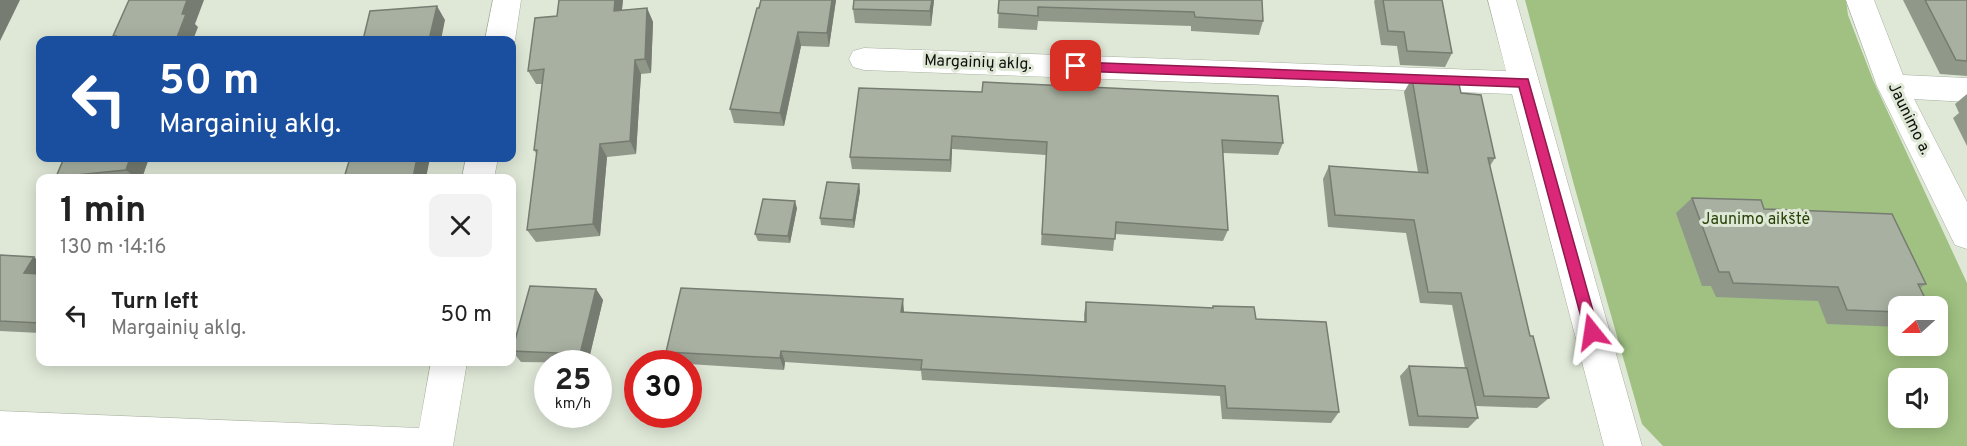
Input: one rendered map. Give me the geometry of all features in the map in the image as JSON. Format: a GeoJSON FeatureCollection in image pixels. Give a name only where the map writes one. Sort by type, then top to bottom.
{"type":"FeatureCollection","features":[{"type":"Feature","properties":{"kind":"street"},"geometry":{"type":"LineString","coordinates":[[501,36],[507,0]]}},
{"type":"Feature","properties":{"kind":"street"},"geometry":{"type":"LineString","coordinates":[[1502,0],[1623,446]]}},
{"type":"Feature","properties":{"kind":"street","name":"Jaunimo a."},"geometry":{"type":"LineString","coordinates":[[1860,0],[1892,86],[1967,235]]}},
{"type":"Feature","properties":{"kind":"street","name":"Margainių aklg."},"geometry":{"type":"LineString","coordinates":[[864,59],[1524,83]]}},
{"type":"Feature","properties":{"kind":"street"},"geometry":{"type":"LineString","coordinates":[[1892,86],[1967,90]]}},
{"type":"Feature","properties":{"kind":"street"},"geometry":{"type":"LineString","coordinates":[[0,429],[432,446],[448,366]]}},
{"type":"Feature","properties":{"kind":"green space","name":"Jaunimo aikštė"},"geometry":{"type":"Polygon","coordinates":[[[1525,0],[1846,0],[1848,15],[1873,80],[1967,283],[1967,446],[1663,446],[1642,424],[1574,185],[1525,0]]]}},
{"type":"Feature","properties":{"kind":"building"},"geometry":{"type":"Polygon","coordinates":[[[129,0],[187,0],[182,14],[186,14],[178,36],[113,36],[129,0]]]}},
{"type":"Feature","properties":{"kind":"building"},"geometry":{"type":"Polygon","coordinates":[[[559,0],[615,0],[614,11],[647,8],[645,59],[635,60],[630,141],[600,144],[593,224],[527,230],[544,69],[528,71],[535,18],[557,16],[559,0]]]}},
{"type":"Feature","properties":{"kind":"building"},"geometry":{"type":"Polygon","coordinates":[[[761,0],[832,0],[827,33],[798,32],[780,113],[730,109],[761,0]]]}},
{"type":"Feature","properties":{"kind":"building"},"geometry":{"type":"Polygon","coordinates":[[[854,0],[932,0],[930,11],[853,9],[854,0]]]}},
{"type":"Feature","properties":{"kind":"building"},"geometry":{"type":"Polygon","coordinates":[[[999,0],[1262,0],[1263,21],[1195,17],[1194,12],[1038,7],[1038,16],[998,13],[999,0]]]}},
{"type":"Feature","properties":{"kind":"building"},"geometry":{"type":"Polygon","coordinates":[[[1383,0],[1442,0],[1452,53],[1407,51],[1404,32],[1388,31],[1383,0]]]}},
{"type":"Feature","properties":{"kind":"building"},"geometry":{"type":"Polygon","coordinates":[[[1925,0],[1967,0],[1967,61],[1956,60],[1925,0]]]}},
{"type":"Feature","properties":{"kind":"building"},"geometry":{"type":"Polygon","coordinates":[[[437,6],[430,36],[364,36],[370,11],[437,6]]]}},
{"type":"Feature","properties":{"kind":"building"},"geometry":{"type":"Polygon","coordinates":[[[1412,78],[1458,80],[1461,93],[1481,95],[1495,158],[1488,158],[1530,336],[1533,336],[1549,398],[1484,396],[1461,293],[1428,292],[1414,220],[1335,215],[1329,166],[1428,173],[1412,78]]]}},
{"type":"Feature","properties":{"kind":"building"},"geometry":{"type":"Polygon","coordinates":[[[983,82],[1278,96],[1283,143],[1222,140],[1228,230],[1116,222],[1115,239],[1042,234],[1047,142],[952,136],[950,160],[850,157],[859,88],[982,92],[983,82]]]}},
{"type":"Feature","properties":{"kind":"building"},"geometry":{"type":"Polygon","coordinates":[[[62,162],[129,162],[126,170],[57,174],[62,162]]]}},
{"type":"Feature","properties":{"kind":"building"},"geometry":{"type":"Polygon","coordinates":[[[349,162],[416,162],[414,174],[345,174],[349,162]]]}},
{"type":"Feature","properties":{"kind":"building"},"geometry":{"type":"Polygon","coordinates":[[[827,182],[859,184],[853,220],[820,218],[827,182]]]}},
{"type":"Feature","properties":{"kind":"building"},"geometry":{"type":"Polygon","coordinates":[[[1692,198],[1761,200],[1764,209],[1892,214],[1926,284],[1918,284],[1924,296],[1888,296],[1888,312],[1847,310],[1838,287],[1733,283],[1729,272],[1719,272],[1692,198]]]}},
{"type":"Feature","properties":{"kind":"building"},"geometry":{"type":"Polygon","coordinates":[[[763,199],[795,201],[788,236],[755,234],[763,199]]]}},
{"type":"Feature","properties":{"kind":"building"},"geometry":{"type":"Polygon","coordinates":[[[0,255],[34,257],[24,273],[36,274],[36,323],[0,321],[0,255]]]}},
{"type":"Feature","properties":{"kind":"building"},"geometry":{"type":"Polygon","coordinates":[[[530,286],[596,289],[581,350],[516,351],[516,337],[530,286]]]}},
{"type":"Feature","properties":{"kind":"building"},"geometry":{"type":"Polygon","coordinates":[[[681,288],[903,299],[901,312],[1086,322],[1086,302],[1213,308],[1213,306],[1254,307],[1256,319],[1326,322],[1339,412],[1227,408],[1225,386],[921,369],[922,360],[781,351],[780,358],[702,354],[702,350],[666,350],[681,288]]]}},
{"type":"Feature","properties":{"kind":"building"},"geometry":{"type":"Polygon","coordinates":[[[1409,366],[1467,368],[1478,418],[1418,416],[1409,366]]]}},
{"type":"Feature","properties":{"kind":"route"},"geometry":{"type":"LineString","coordinates":[[1076,66],[1524,83],[1592,332]]}}]}
